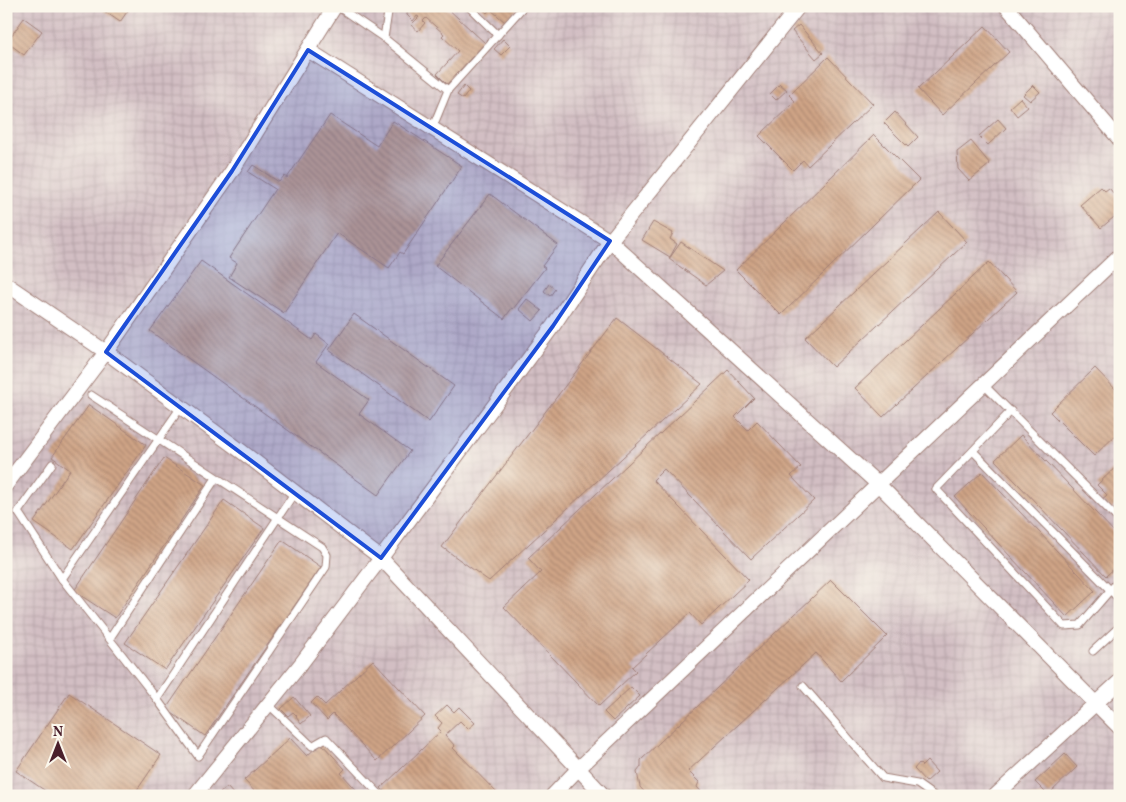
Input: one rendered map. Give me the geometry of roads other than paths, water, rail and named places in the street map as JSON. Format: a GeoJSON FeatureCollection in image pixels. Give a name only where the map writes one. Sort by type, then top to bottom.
{"type":"FeatureCollection","features":[{"type":"Feature","properties":{"kind":"street"},"geometry":{"type":"LineString","coordinates":[[6,485],[106,352],[232,172],[336,6]]}},
{"type":"Feature","properties":{"kind":"street"},"geometry":{"type":"LineString","coordinates":[[194,796],[381,558],[553,326],[610,241],[799,6]]}},
{"type":"Feature","properties":{"kind":"street"},"geometry":{"type":"LineString","coordinates":[[1006,6],[1120,140]]}},
{"type":"Feature","properties":{"kind":"street"},"geometry":{"type":"LineString","coordinates":[[308,50],[610,241],[879,485],[1120,728]]}},
{"type":"Feature","properties":{"kind":"street"},"geometry":{"type":"LineString","coordinates":[[552,796],[578,769],[1120,255]]}},
{"type":"Feature","properties":{"kind":"street"},"geometry":{"type":"LineString","coordinates":[[6,284],[106,352],[381,558],[604,796]]}},
{"type":"Feature","properties":{"kind":"street"},"geometry":{"type":"LineString","coordinates":[[995,796],[1120,681]]}},
{"type":"Feature","properties":{"kind":"lane"},"geometry":{"type":"LineString","coordinates":[[336,6],[384,38],[448,90]]}},
{"type":"Feature","properties":{"kind":"lane"},"geometry":{"type":"LineString","coordinates":[[384,38],[389,6]]}},
{"type":"Feature","properties":{"kind":"lane"},"geometry":{"type":"LineString","coordinates":[[468,6],[498,35]]}},
{"type":"Feature","properties":{"kind":"lane"},"geometry":{"type":"LineString","coordinates":[[432,129],[448,90],[524,6]]}},
{"type":"Feature","properties":{"kind":"lane"},"geometry":{"type":"LineString","coordinates":[[984,385],[1120,522]]}},
{"type":"Feature","properties":{"kind":"lane"},"geometry":{"type":"LineString","coordinates":[[52,464],[18,512],[62,579],[157,699],[198,756],[328,563],[327,554],[322,547],[91,395]]}},
{"type":"Feature","properties":{"kind":"lane"},"geometry":{"type":"LineString","coordinates":[[62,579],[180,407]]}},
{"type":"Feature","properties":{"kind":"lane"},"geometry":{"type":"LineString","coordinates":[[1010,412],[936,489],[1064,626],[1080,625],[1120,579]]}},
{"type":"Feature","properties":{"kind":"lane"},"geometry":{"type":"LineString","coordinates":[[972,451],[1120,600]]}},
{"type":"Feature","properties":{"kind":"lane"},"geometry":{"type":"LineString","coordinates":[[110,638],[216,478]]}},
{"type":"Feature","properties":{"kind":"lane"},"geometry":{"type":"LineString","coordinates":[[157,699],[295,492]]}},
{"type":"Feature","properties":{"kind":"lane"},"geometry":{"type":"LineString","coordinates":[[1093,651],[1120,626]]}},
{"type":"Feature","properties":{"kind":"lane"},"geometry":{"type":"LineString","coordinates":[[803,686],[883,778],[918,784],[934,796]]}},
{"type":"Feature","properties":{"kind":"lane"},"geometry":{"type":"LineString","coordinates":[[268,704],[312,746],[326,738],[381,796]]}}]}
